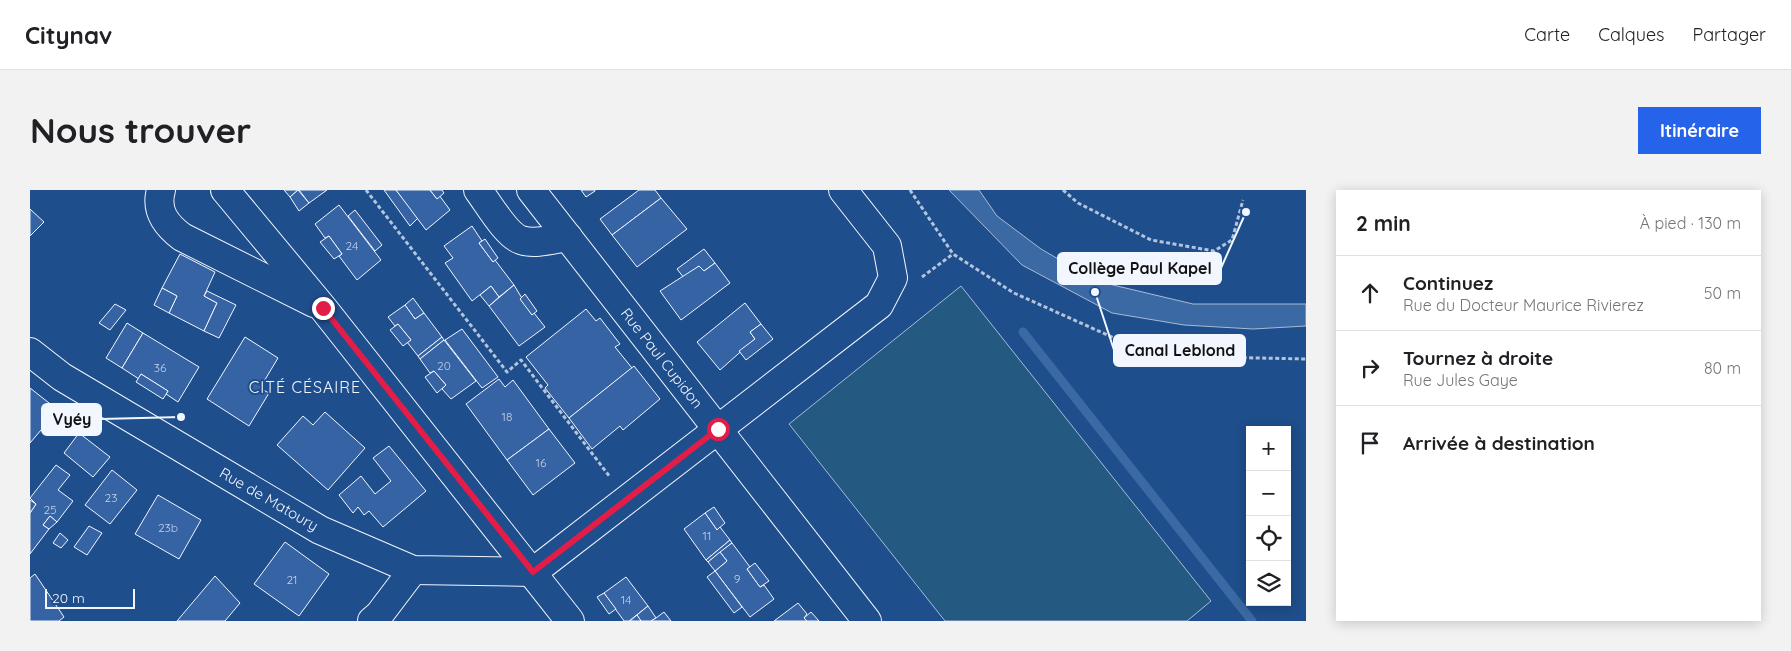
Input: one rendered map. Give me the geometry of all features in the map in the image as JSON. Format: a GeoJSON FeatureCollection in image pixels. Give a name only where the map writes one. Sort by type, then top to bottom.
{"type":"FeatureCollection","features":[{"type":"Feature","properties":{"kind":"street"},"geometry":{"type":"LineString","coordinates":[[161,190],[158,200],[160,213],[170,228],[182,237],[323,308]]}},
{"type":"Feature","properties":{"kind":"street"},"geometry":{"type":"LineString","coordinates":[[225,190],[323,308],[570,621]]}},
{"type":"Feature","properties":{"kind":"street"},"geometry":{"type":"LineString","coordinates":[[478,190],[512,234],[521,240],[533,241],[568,237]]}},
{"type":"Feature","properties":{"kind":"street","name":"Rue Paul Cupidon"},"geometry":{"type":"LineString","coordinates":[[532,190],[868,621]]}},
{"type":"Feature","properties":{"kind":"street"},"geometry":{"type":"LineString","coordinates":[[533,572],[878,305],[893,278],[887,246],[843,190]]}},
{"type":"Feature","properties":{"kind":"street","name":"Rue de Matoury"},"geometry":{"type":"LineString","coordinates":[[30,352],[62,377],[320,530],[413,570],[533,572]]}},
{"type":"Feature","properties":{"kind":"street"},"geometry":{"type":"LineString","coordinates":[[372,621],[413,570]]}},
{"type":"Feature","properties":{"kind":"path"},"geometry":{"type":"LineString","coordinates":[[366,190],[507,372],[521,360],[615,484]]}},
{"type":"Feature","properties":{"kind":"path"},"geometry":{"type":"LineString","coordinates":[[910,190],[954,254],[1014,293],[1124,342],[1211,357],[1306,359]]}},
{"type":"Feature","properties":{"kind":"path"},"geometry":{"type":"LineString","coordinates":[[1063,190],[1078,203],[1151,240],[1214,251],[1232,240],[1243,200]]}},
{"type":"Feature","properties":{"kind":"path"},"geometry":{"type":"LineString","coordinates":[[893,278],[914,283],[954,254]]}},
{"type":"Feature","properties":{"kind":"shaded area"},"geometry":{"type":"Polygon","coordinates":[[[949,190],[979,190],[997,216],[1041,249],[1096,281],[1193,304],[1306,304],[1306,326],[1253,329],[1184,325],[1112,313],[1022,265],[949,190]]]}},
{"type":"Feature","properties":{"kind":"shaded area"},"geometry":{"type":"Polygon","coordinates":[[[961,286],[1211,601],[1187,621],[945,621],[789,424],[961,286]]]}},
{"type":"Feature","properties":{"kind":"building"},"geometry":{"type":"Polygon","coordinates":[[[284,190],[298,190],[290,197],[284,190]]]}},
{"type":"Feature","properties":{"kind":"building"},"geometry":{"type":"Polygon","coordinates":[[[298,190],[309,203],[299,211],[290,197],[298,190]]]}},
{"type":"Feature","properties":{"kind":"building"},"geometry":{"type":"Polygon","coordinates":[[[299,190],[327,190],[309,203],[299,190]]]}},
{"type":"Feature","properties":{"kind":"building"},"geometry":{"type":"Polygon","coordinates":[[[384,190],[396,190],[418,218],[410,226],[384,190]]]}},
{"type":"Feature","properties":{"kind":"building"},"geometry":{"type":"Polygon","coordinates":[[[396,190],[430,190],[437,199],[439,195],[450,210],[426,230],[396,190]]]}},
{"type":"Feature","properties":{"kind":"building"},"geometry":{"type":"Polygon","coordinates":[[[430,190],[442,190],[444,193],[437,199],[430,190]]]}},
{"type":"Feature","properties":{"kind":"building"},"geometry":{"type":"Polygon","coordinates":[[[581,190],[595,190],[595,191],[586,197],[581,190]]]}},
{"type":"Feature","properties":{"kind":"building"},"geometry":{"type":"Polygon","coordinates":[[[639,190],[655,190],[661,198],[612,235],[600,219],[639,190]]]}},
{"type":"Feature","properties":{"kind":"building"},"geometry":{"type":"Polygon","coordinates":[[[661,198],[687,229],[637,267],[612,235],[661,198]]]}},
{"type":"Feature","properties":{"kind":"building"},"geometry":{"type":"Polygon","coordinates":[[[339,205],[381,260],[357,280],[339,256],[342,254],[329,236],[325,238],[315,224],[339,205]]]}},
{"type":"Feature","properties":{"kind":"building"},"geometry":{"type":"Polygon","coordinates":[[[30,209],[44,222],[30,236],[30,209]]]}},
{"type":"Feature","properties":{"kind":"building"},"geometry":{"type":"Polygon","coordinates":[[[355,210],[382,245],[375,251],[348,216],[355,210]]]}},
{"type":"Feature","properties":{"kind":"building"},"geometry":{"type":"Polygon","coordinates":[[[472,226],[482,241],[479,243],[514,285],[499,297],[491,286],[472,301],[445,263],[453,258],[444,246],[472,226]]]}},
{"type":"Feature","properties":{"kind":"building"},"geometry":{"type":"Polygon","coordinates":[[[329,236],[342,254],[334,259],[320,242],[329,236]]]}},
{"type":"Feature","properties":{"kind":"building"},"geometry":{"type":"Polygon","coordinates":[[[485,239],[498,258],[493,262],[479,243],[485,239]]]}},
{"type":"Feature","properties":{"kind":"building"},"geometry":{"type":"Polygon","coordinates":[[[704,249],[715,263],[704,271],[699,266],[684,278],[677,269],[704,249]]]}},
{"type":"Feature","properties":{"kind":"building"},"geometry":{"type":"Polygon","coordinates":[[[180,254],[215,272],[204,296],[217,303],[204,331],[169,313],[177,296],[162,288],[180,254]]]}},
{"type":"Feature","properties":{"kind":"building"},"geometry":{"type":"Polygon","coordinates":[[[715,263],[730,283],[681,320],[660,291],[699,266],[704,271],[715,263]]]}},
{"type":"Feature","properties":{"kind":"building"},"geometry":{"type":"Polygon","coordinates":[[[514,285],[532,315],[534,313],[545,327],[519,346],[489,306],[514,285]]]}},
{"type":"Feature","properties":{"kind":"building"},"geometry":{"type":"Polygon","coordinates":[[[491,286],[499,297],[489,306],[480,295],[491,286]]]}},
{"type":"Feature","properties":{"kind":"building"},"geometry":{"type":"Polygon","coordinates":[[[162,288],[177,296],[169,313],[154,305],[162,288]]]}},
{"type":"Feature","properties":{"kind":"building"},"geometry":{"type":"Polygon","coordinates":[[[207,291],[236,305],[219,338],[204,331],[217,303],[204,296],[207,291]]]}},
{"type":"Feature","properties":{"kind":"building"},"geometry":{"type":"Polygon","coordinates":[[[525,294],[537,311],[532,315],[520,299],[525,294]]]}},
{"type":"Feature","properties":{"kind":"building"},"geometry":{"type":"Polygon","coordinates":[[[413,298],[424,313],[415,319],[405,305],[413,298]]]}},
{"type":"Feature","properties":{"kind":"building"},"geometry":{"type":"Polygon","coordinates":[[[745,303],[761,324],[750,332],[755,339],[720,370],[697,342],[745,303]]]}},
{"type":"Feature","properties":{"kind":"building"},"geometry":{"type":"Polygon","coordinates":[[[115,304],[126,310],[110,330],[99,323],[115,304]]]}},
{"type":"Feature","properties":{"kind":"building"},"geometry":{"type":"Polygon","coordinates":[[[405,305],[415,319],[424,313],[442,337],[418,356],[407,342],[411,340],[398,324],[395,326],[388,317],[405,305]]]}},
{"type":"Feature","properties":{"kind":"building"},"geometry":{"type":"Polygon","coordinates":[[[586,309],[596,321],[600,318],[620,344],[615,347],[632,368],[569,418],[545,388],[548,385],[526,357],[586,309]]]}},
{"type":"Feature","properties":{"kind":"building"},"geometry":{"type":"Polygon","coordinates":[[[127,323],[143,333],[122,368],[106,358],[127,323]]]}},
{"type":"Feature","properties":{"kind":"building"},"geometry":{"type":"Polygon","coordinates":[[[398,324],[411,340],[403,346],[390,330],[398,324]]]}},
{"type":"Feature","properties":{"kind":"building"},"geometry":{"type":"Polygon","coordinates":[[[761,324],[773,339],[746,360],[739,351],[755,339],[750,332],[761,324]]]}},
{"type":"Feature","properties":{"kind":"building"},"geometry":{"type":"Polygon","coordinates":[[[462,329],[498,377],[482,388],[445,340],[462,329]]]}},
{"type":"Feature","properties":{"kind":"building"},"geometry":{"type":"Polygon","coordinates":[[[143,333],[199,367],[178,402],[166,394],[168,391],[141,374],[139,379],[122,368],[143,333]]]}},
{"type":"Feature","properties":{"kind":"building"},"geometry":{"type":"Polygon","coordinates":[[[245,337],[278,358],[260,388],[269,393],[249,426],[207,399],[245,337]]]}},
{"type":"Feature","properties":{"kind":"building"},"geometry":{"type":"Polygon","coordinates":[[[442,337],[444,340],[420,359],[418,356],[442,337]]]}},
{"type":"Feature","properties":{"kind":"building"},"geometry":{"type":"Polygon","coordinates":[[[444,340],[476,381],[451,399],[442,389],[446,385],[434,371],[430,373],[420,359],[444,340]]]}},
{"type":"Feature","properties":{"kind":"building"},"geometry":{"type":"Polygon","coordinates":[[[634,366],[660,399],[623,430],[620,426],[592,449],[569,418],[634,366]]]}},
{"type":"Feature","properties":{"kind":"building"},"geometry":{"type":"Polygon","coordinates":[[[434,371],[446,385],[437,393],[425,377],[434,371]]]}},
{"type":"Feature","properties":{"kind":"building"},"geometry":{"type":"Polygon","coordinates":[[[141,374],[168,391],[163,399],[136,382],[141,374]]]}},
{"type":"Feature","properties":{"kind":"building"},"geometry":{"type":"Polygon","coordinates":[[[499,379],[505,387],[513,380],[549,429],[507,460],[466,404],[499,379]]]}},
{"type":"Feature","properties":{"kind":"building"},"geometry":{"type":"Polygon","coordinates":[[[30,388],[58,410],[30,443],[30,388]]]}},
{"type":"Feature","properties":{"kind":"building"},"geometry":{"type":"Polygon","coordinates":[[[325,412],[365,448],[328,490],[277,445],[303,416],[313,425],[325,412]]]}},
{"type":"Feature","properties":{"kind":"building"},"geometry":{"type":"Polygon","coordinates":[[[549,429],[575,463],[533,495],[507,460],[549,429]]]}},
{"type":"Feature","properties":{"kind":"building"},"geometry":{"type":"Polygon","coordinates":[[[79,433],[110,457],[93,477],[64,453],[79,433]]]}},
{"type":"Feature","properties":{"kind":"building"},"geometry":{"type":"Polygon","coordinates":[[[389,446],[426,491],[383,527],[369,511],[364,515],[358,507],[353,513],[339,495],[361,476],[375,494],[391,481],[373,458],[389,446]]]}},
{"type":"Feature","properties":{"kind":"building"},"geometry":{"type":"Polygon","coordinates":[[[56,465],[70,475],[58,490],[73,501],[57,522],[50,516],[43,525],[49,529],[30,554],[30,513],[36,504],[30,498],[56,465]]]}},
{"type":"Feature","properties":{"kind":"building"},"geometry":{"type":"Polygon","coordinates":[[[112,470],[137,490],[110,524],[85,505],[112,470]]]}},
{"type":"Feature","properties":{"kind":"building"},"geometry":{"type":"Polygon","coordinates":[[[158,495],[201,520],[179,559],[135,534],[158,495]]]}},
{"type":"Feature","properties":{"kind":"building"},"geometry":{"type":"Polygon","coordinates":[[[30,500],[36,504],[30,513],[30,500]]]}},
{"type":"Feature","properties":{"kind":"building"},"geometry":{"type":"Polygon","coordinates":[[[714,507],[725,523],[717,530],[705,513],[714,507]]]}},
{"type":"Feature","properties":{"kind":"building"},"geometry":{"type":"Polygon","coordinates":[[[705,513],[717,530],[720,527],[730,540],[706,560],[684,529],[705,513]]]}},
{"type":"Feature","properties":{"kind":"building"},"geometry":{"type":"Polygon","coordinates":[[[50,516],[57,522],[49,529],[43,525],[50,516]]]}},
{"type":"Feature","properties":{"kind":"building"},"geometry":{"type":"Polygon","coordinates":[[[89,526],[102,533],[87,555],[74,547],[89,526]]]}},
{"type":"Feature","properties":{"kind":"building"},"geometry":{"type":"Polygon","coordinates":[[[60,533],[68,540],[61,548],[53,543],[60,533]]]}},
{"type":"Feature","properties":{"kind":"building"},"geometry":{"type":"Polygon","coordinates":[[[730,540],[732,543],[708,562],[706,560],[730,540]]]}},
{"type":"Feature","properties":{"kind":"building"},"geometry":{"type":"Polygon","coordinates":[[[285,542],[329,574],[299,616],[254,584],[285,542]]]}},
{"type":"Feature","properties":{"kind":"building"},"geometry":{"type":"Polygon","coordinates":[[[732,543],[750,567],[747,569],[760,587],[764,585],[774,599],[750,617],[715,571],[727,561],[720,552],[732,543]]]}},
{"type":"Feature","properties":{"kind":"building"},"geometry":{"type":"Polygon","coordinates":[[[720,552],[727,561],[715,571],[708,562],[720,552]]]}},
{"type":"Feature","properties":{"kind":"building"},"geometry":{"type":"Polygon","coordinates":[[[755,563],[769,581],[760,587],[747,569],[755,563]]]}},
{"type":"Feature","properties":{"kind":"building"},"geometry":{"type":"Polygon","coordinates":[[[715,571],[742,607],[734,613],[707,577],[715,571]]]}},
{"type":"Feature","properties":{"kind":"building"},"geometry":{"type":"Polygon","coordinates":[[[35,574],[64,617],[59,621],[30,621],[30,578],[35,574]]]}},
{"type":"Feature","properties":{"kind":"building"},"geometry":{"type":"Polygon","coordinates":[[[215,576],[240,603],[225,621],[177,621],[215,576]]]}},
{"type":"Feature","properties":{"kind":"building"},"geometry":{"type":"Polygon","coordinates":[[[626,577],[648,606],[629,621],[624,621],[604,593],[626,577]]]}},
{"type":"Feature","properties":{"kind":"building"},"geometry":{"type":"Polygon","coordinates":[[[604,593],[616,609],[609,614],[597,597],[604,593]]]}},
{"type":"Feature","properties":{"kind":"building"},"geometry":{"type":"Polygon","coordinates":[[[798,603],[807,614],[804,618],[807,621],[774,621],[798,603]]]}},
{"type":"Feature","properties":{"kind":"building"},"geometry":{"type":"Polygon","coordinates":[[[648,606],[656,618],[651,621],[641,621],[637,615],[648,606]]]}},
{"type":"Feature","properties":{"kind":"building"},"geometry":{"type":"Polygon","coordinates":[[[664,612],[671,621],[651,621],[656,618],[664,612]]]}},
{"type":"Feature","properties":{"kind":"building"},"geometry":{"type":"Polygon","coordinates":[[[811,612],[819,621],[807,621],[804,618],[811,612]]]}},
{"type":"Feature","properties":{"kind":"building"},"geometry":{"type":"Polygon","coordinates":[[[637,615],[641,621],[630,621],[637,615]]]}},
{"type":"Feature","properties":{"kind":"waterway"},"geometry":{"type":"LineString","coordinates":[[1023,332],[1252,621]]}},
{"type":"Feature","properties":{"kind":"place","name":"Collège Paul Kapel"},"geometry":{"type":"Point","coordinates":[1246,212]}},
{"type":"Feature","properties":{"kind":"place","name":"Canal Leblond"},"geometry":{"type":"Point","coordinates":[1095,292]}},
{"type":"Feature","properties":{"kind":"place","name":"Vyéy"},"geometry":{"type":"Point","coordinates":[181,417]}},
{"type":"Feature","properties":{"kind":"district","name":"CITÉ CÉSAIRE"},"geometry":{"type":"Point","coordinates":[305,387]}},
{"type":"Feature","properties":{"kind":"route"},"geometry":{"type":"LineString","coordinates":[[323,308],[533,572],[718,429]]}}]}
